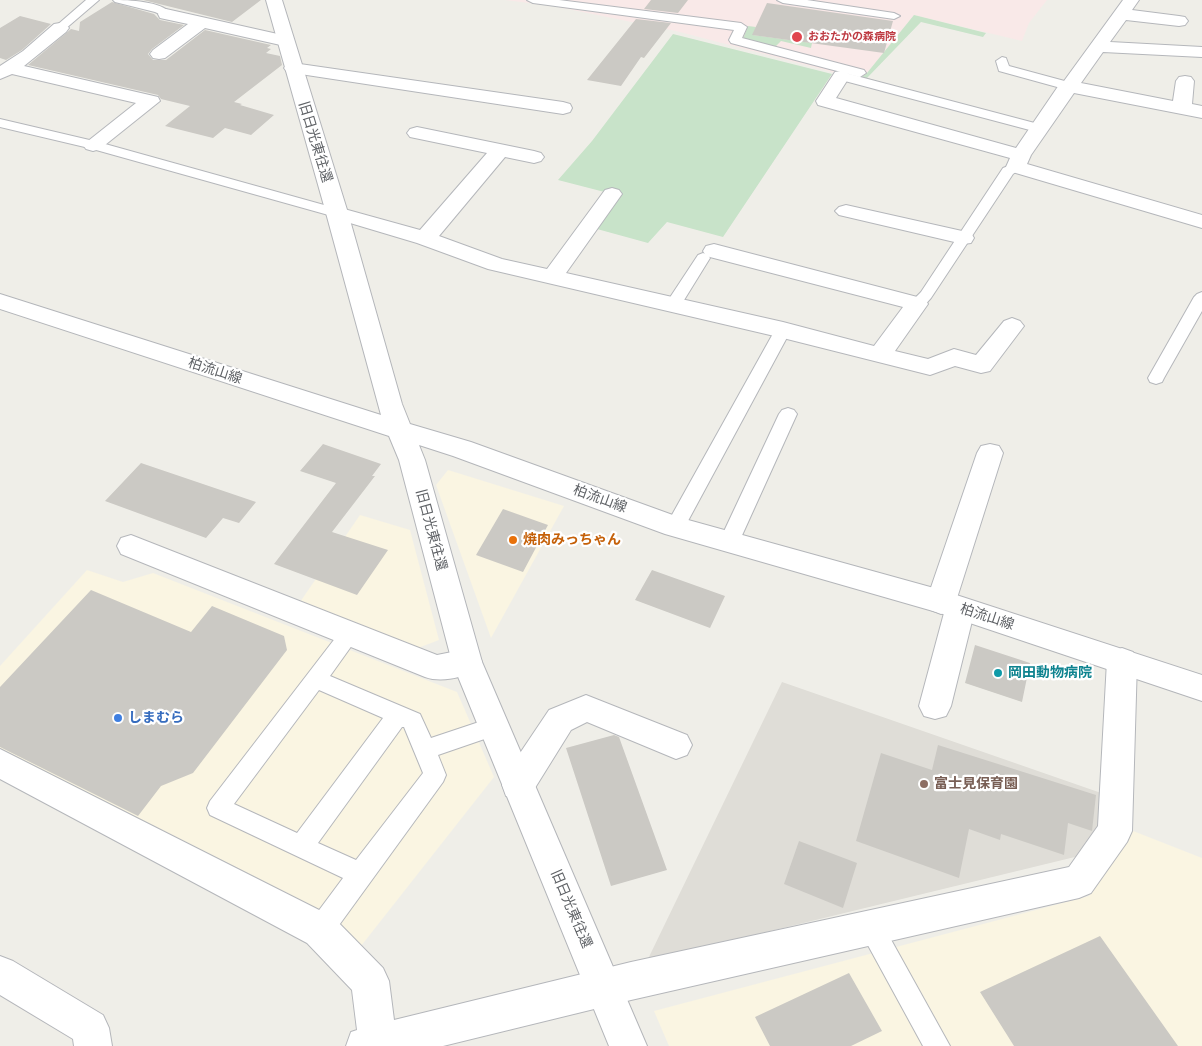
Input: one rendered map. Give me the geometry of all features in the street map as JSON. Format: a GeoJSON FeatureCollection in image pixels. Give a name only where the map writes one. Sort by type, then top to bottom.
{"type":"FeatureCollection","features":[{"type":"Feature","properties":{"kind":"street","name":"旧日光東往還"},"geometry":{"type":"LineString","coordinates":[[274,0],[337,213],[389,404],[412,460],[467,662],[628,1046]]}},
{"type":"Feature","properties":{"kind":"street"},"geometry":{"type":"LineString","coordinates":[[1019,161],[1068,86],[1100,46],[1127,7],[1179,21]]}},
{"type":"Feature","properties":{"kind":"street"},"geometry":{"type":"LineString","coordinates":[[166,14],[285,41]]}},
{"type":"Feature","properties":{"kind":"street"},"geometry":{"type":"LineString","coordinates":[[159,54],[201,23]]}},
{"type":"Feature","properties":{"kind":"street"},"geometry":{"type":"LineString","coordinates":[[4,71],[29,55],[60,28]]}},
{"type":"Feature","properties":{"kind":"street"},"geometry":{"type":"LineString","coordinates":[[1100,46],[1202,52]]}},
{"type":"Feature","properties":{"kind":"street"},"geometry":{"type":"LineString","coordinates":[[293,68],[563,108]]}},
{"type":"Feature","properties":{"kind":"street"},"geometry":{"type":"LineString","coordinates":[[4,71],[151,101],[93,145]]}},
{"type":"Feature","properties":{"kind":"street"},"geometry":{"type":"LineString","coordinates":[[851,75],[825,101],[1019,161],[1202,222]]}},
{"type":"Feature","properties":{"kind":"street"},"geometry":{"type":"LineString","coordinates":[[1182,108],[1185,81]]}},
{"type":"Feature","properties":{"kind":"street"},"geometry":{"type":"LineString","coordinates":[[1068,86],[1202,112]]}},
{"type":"Feature","properties":{"kind":"street"},"geometry":{"type":"LineString","coordinates":[[416,133],[534,157]]}},
{"type":"Feature","properties":{"kind":"street"},"geometry":{"type":"LineString","coordinates":[[425,238],[499,151]]}},
{"type":"Feature","properties":{"kind":"street"},"geometry":{"type":"LineString","coordinates":[[552,277],[612,194]]}},
{"type":"Feature","properties":{"kind":"street"},"geometry":{"type":"LineString","coordinates":[[846,211],[963,238]]}},
{"type":"Feature","properties":{"kind":"street"},"geometry":{"type":"LineString","coordinates":[[337,213],[425,238],[496,264],[782,330],[930,367],[954,357],[981,365],[1012,326]]}},
{"type":"Feature","properties":{"kind":"street"},"geometry":{"type":"LineString","coordinates":[[709,254],[917,304],[880,355]]}},
{"type":"Feature","properties":{"kind":"street","name":"柏流山線"},"geometry":{"type":"LineString","coordinates":[[0,302],[462,449],[675,526],[951,605],[1202,688]]}},
{"type":"Feature","properties":{"kind":"street"},"geometry":{"type":"LineString","coordinates":[[935,706],[951,605],[990,453]]}},
{"type":"Feature","properties":{"kind":"street"},"geometry":{"type":"LineString","coordinates":[[131,546],[436,668],[467,662]]}},
{"type":"Feature","properties":{"kind":"street"},"geometry":{"type":"LineString","coordinates":[[0,763],[320,930],[370,981],[371,1044],[603,988],[1079,881],[1115,831],[1122,661]]}},
{"type":"Feature","properties":{"kind":"street"},"geometry":{"type":"LineString","coordinates":[[518,785],[560,720],[586,708],[676,745]]}},
{"type":"Feature","properties":{"kind":"street"},"geometry":{"type":"LineString","coordinates":[[0,974],[90,1028],[93,1046]]}},
{"type":"Feature","properties":{"kind":"lane"},"geometry":{"type":"LineString","coordinates":[[60,28],[93,0]]}},
{"type":"Feature","properties":{"kind":"lane"},"geometry":{"type":"LineString","coordinates":[[119,0],[159,10],[166,14]]}},
{"type":"Feature","properties":{"kind":"lane"},"geometry":{"type":"LineString","coordinates":[[533,0],[741,27],[735,40],[1041,129]]}},
{"type":"Feature","properties":{"kind":"lane"},"geometry":{"type":"LineString","coordinates":[[783,0],[894,16]]}},
{"type":"Feature","properties":{"kind":"lane"},"geometry":{"type":"LineString","coordinates":[[1002,61],[1003,68],[1068,86]]}},
{"type":"Feature","properties":{"kind":"lane"},"geometry":{"type":"LineString","coordinates":[[0,123],[93,145],[337,213]]}},
{"type":"Feature","properties":{"kind":"lane"},"geometry":{"type":"LineString","coordinates":[[917,304],[926,295],[1008,171],[1019,161]]}},
{"type":"Feature","properties":{"kind":"lane"},"geometry":{"type":"LineString","coordinates":[[673,305],[709,254]]}},
{"type":"Feature","properties":{"kind":"lane"},"geometry":{"type":"LineString","coordinates":[[1156,378],[1202,297]]}},
{"type":"Feature","properties":{"kind":"lane"},"geometry":{"type":"LineString","coordinates":[[675,526],[782,330]]}},
{"type":"Feature","properties":{"kind":"lane"},"geometry":{"type":"LineString","coordinates":[[729,542],[788,414]]}},
{"type":"Feature","properties":{"kind":"lane"},"geometry":{"type":"LineString","coordinates":[[350,634],[218,808],[360,874]]}},
{"type":"Feature","properties":{"kind":"lane"},"geometry":{"type":"LineString","coordinates":[[315,679],[412,721],[435,775],[320,930]]}},
{"type":"Feature","properties":{"kind":"lane"},"geometry":{"type":"LineString","coordinates":[[301,847],[398,715]]}},
{"type":"Feature","properties":{"kind":"lane"},"geometry":{"type":"LineString","coordinates":[[425,750],[494,726]]}},
{"type":"Feature","properties":{"kind":"lane"},"geometry":{"type":"LineString","coordinates":[[870,927],[937,1046]]}},
{"type":"Feature","properties":{"kind":"shaded area","name":"おおたかの森病院"},"geometry":{"type":"Polygon","coordinates":[[[505,0],[1047,0],[1029,23],[1022,41],[914,15],[867,73],[859,79],[676,31],[553,6],[505,0]]]}},
{"type":"Feature","properties":{"kind":"shaded area"},"geometry":{"type":"Polygon","coordinates":[[[448,470],[564,506],[491,638],[436,485],[448,470]]]}},
{"type":"Feature","properties":{"kind":"shaded area"},"geometry":{"type":"Polygon","coordinates":[[[360,515],[410,530],[439,640],[418,648],[300,602],[360,515]]]}},
{"type":"Feature","properties":{"kind":"shaded area"},"geometry":{"type":"Polygon","coordinates":[[[87,570],[123,582],[153,573],[457,692],[494,777],[361,946],[0,750],[0,666],[87,570]]]}},
{"type":"Feature","properties":{"kind":"shaded area"},"geometry":{"type":"Polygon","coordinates":[[[782,682],[1104,794],[1102,819],[1083,855],[647,961],[782,682]]]}},
{"type":"Feature","properties":{"kind":"shaded area"},"geometry":{"type":"Polygon","coordinates":[[[1128,829],[1202,858],[1202,1046],[669,1046],[654,1011],[1089,896],[1128,829]]]}},
{"type":"Feature","properties":{"kind":"green space"},"geometry":{"type":"Polygon","coordinates":[[[914,15],[986,33],[983,37],[921,22],[867,78],[980,111],[859,79],[867,73],[914,15]]]}},
{"type":"Feature","properties":{"kind":"green space"},"geometry":{"type":"Polygon","coordinates":[[[748,26],[756,27],[753,35],[812,43],[811,48],[781,41],[774,48],[743,39],[748,26]]]}},
{"type":"Feature","properties":{"kind":"green space"},"geometry":{"type":"Polygon","coordinates":[[[673,34],[832,74],[723,237],[667,222],[648,243],[597,229],[620,196],[558,180],[592,141],[673,34]]]}},
{"type":"Feature","properties":{"kind":"building"},"geometry":{"type":"Polygon","coordinates":[[[143,0],[261,0],[232,22],[143,0]]]}},
{"type":"Feature","properties":{"kind":"building"},"geometry":{"type":"Polygon","coordinates":[[[651,0],[688,0],[678,13],[644,9],[651,0]]]}},
{"type":"Feature","properties":{"kind":"building"},"geometry":{"type":"Polygon","coordinates":[[[112,2],[154,14],[160,20],[184,25],[152,49],[148,54],[153,60],[166,60],[205,30],[271,45],[267,48],[271,49],[266,53],[280,56],[282,65],[234,102],[274,115],[251,135],[225,128],[213,138],[165,126],[190,106],[161,99],[158,95],[28,65],[71,29],[79,31],[80,22],[112,2]]]}},
{"type":"Feature","properties":{"kind":"building"},"geometry":{"type":"Polygon","coordinates":[[[767,3],[893,21],[884,53],[752,35],[767,3]]]}},
{"type":"Feature","properties":{"kind":"building"},"geometry":{"type":"Polygon","coordinates":[[[20,16],[51,24],[22,50],[6,60],[0,58],[0,28],[20,16]]]}},
{"type":"Feature","properties":{"kind":"building"},"geometry":{"type":"Polygon","coordinates":[[[636,19],[671,23],[644,58],[641,57],[621,86],[587,80],[636,19]]]}},
{"type":"Feature","properties":{"kind":"building"},"geometry":{"type":"Polygon","coordinates":[[[323,444],[381,464],[372,476],[375,476],[332,532],[388,550],[357,595],[274,564],[336,483],[300,471],[323,444]]]}},
{"type":"Feature","properties":{"kind":"building"},"geometry":{"type":"Polygon","coordinates":[[[141,463],[256,502],[239,523],[223,518],[206,538],[105,501],[141,463]]]}},
{"type":"Feature","properties":{"kind":"building","name":"焼肉みっちゃん"},"geometry":{"type":"Polygon","coordinates":[[[503,509],[548,525],[523,572],[476,555],[503,509]]]}},
{"type":"Feature","properties":{"kind":"building"},"geometry":{"type":"Polygon","coordinates":[[[652,570],[725,596],[710,628],[635,600],[652,570]]]}},
{"type":"Feature","properties":{"kind":"building","name":"しまむら"},"geometry":{"type":"Polygon","coordinates":[[[91,590],[191,632],[212,606],[284,636],[287,650],[193,773],[161,786],[138,816],[0,747],[0,687],[91,590]]]}},
{"type":"Feature","properties":{"kind":"building","name":"岡田動物病院"},"geometry":{"type":"Polygon","coordinates":[[[975,645],[1030,663],[1022,702],[965,683],[975,645]]]}},
{"type":"Feature","properties":{"kind":"building"},"geometry":{"type":"Polygon","coordinates":[[[614,735],[619,737],[667,870],[611,886],[566,748],[614,735]]]}},
{"type":"Feature","properties":{"kind":"building"},"geometry":{"type":"Polygon","coordinates":[[[938,745],[1096,795],[1092,831],[1068,823],[1064,855],[1001,834],[1000,840],[969,829],[959,878],[856,841],[881,753],[932,770],[938,745]]]}},
{"type":"Feature","properties":{"kind":"building"},"geometry":{"type":"Polygon","coordinates":[[[799,841],[857,863],[843,908],[784,884],[799,841]]]}},
{"type":"Feature","properties":{"kind":"building"},"geometry":{"type":"Polygon","coordinates":[[[1100,936],[1178,1046],[1014,1046],[980,992],[1100,936]]]}},
{"type":"Feature","properties":{"kind":"building"},"geometry":{"type":"Polygon","coordinates":[[[849,973],[882,1031],[851,1046],[770,1046],[755,1017],[849,973]]]}},
{"type":"Feature","properties":{"kind":"place","name":"おおたかの森病院"},"geometry":{"type":"Point","coordinates":[797,37]}},
{"type":"Feature","properties":{"kind":"place","name":"焼肉みっちゃん"},"geometry":{"type":"Point","coordinates":[513,540]}},
{"type":"Feature","properties":{"kind":"place","name":"岡田動物病院"},"geometry":{"type":"Point","coordinates":[998,673]}},
{"type":"Feature","properties":{"kind":"place","name":"しまむら"},"geometry":{"type":"Point","coordinates":[118,718]}},
{"type":"Feature","properties":{"kind":"place","name":"富士見保育園"},"geometry":{"type":"Point","coordinates":[924,784]}}]}
